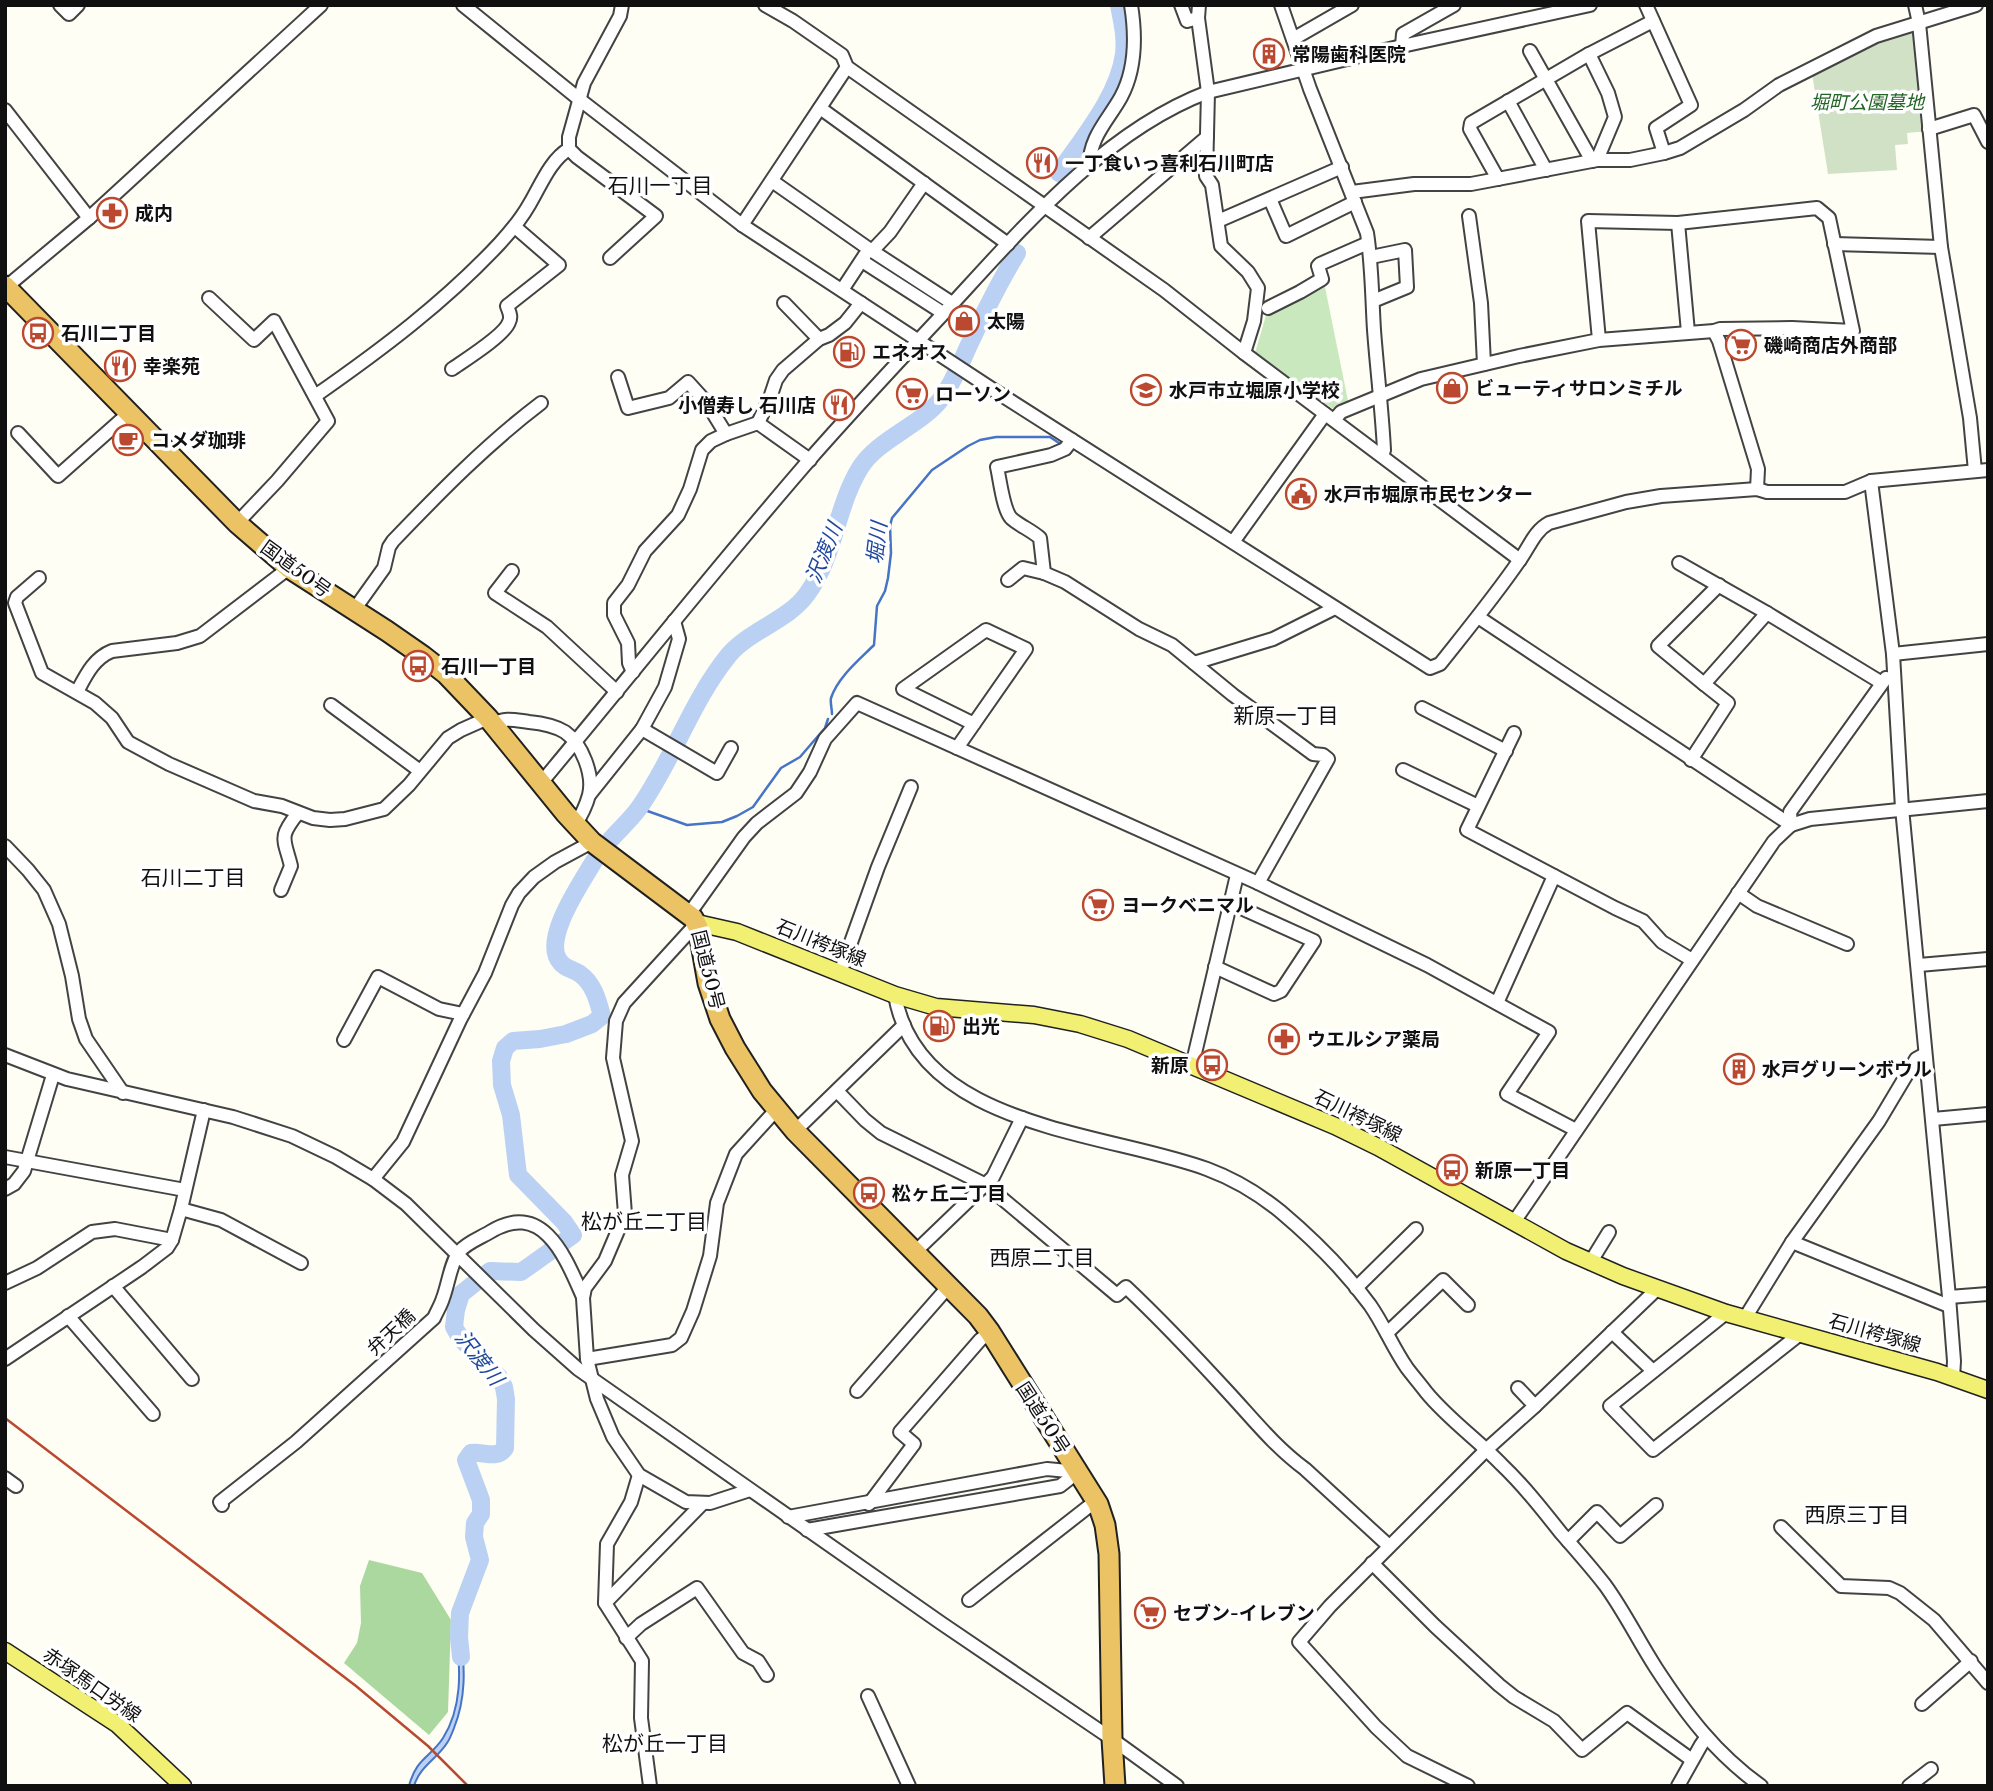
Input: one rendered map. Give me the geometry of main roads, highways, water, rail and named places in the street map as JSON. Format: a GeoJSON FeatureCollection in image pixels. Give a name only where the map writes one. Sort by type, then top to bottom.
{"type":"FeatureCollection","features":[{"type":"Feature","properties":{"kind":"highway","name":"国道50号"},"geometry":{"type":"LineString","coordinates":[[6,287],[237,523],[289,568],[423,656],[459,686],[592,842],[693,918],[708,983],[720,1019],[745,1064],[776,1110],[950,1286],[990,1332],[1098,1504],[1105,1525],[1109,1554],[1115,1786]]}},
{"type":"Feature","properties":{"kind":"main road","name":"石川袴塚線"},"geometry":{"type":"LineString","coordinates":[[693,918],[737,932],[895,995],[936,1007],[1034,1015],[1080,1024],[1128,1039],[1335,1126],[1590,1263],[1726,1313],[1988,1390]]}},
{"type":"Feature","properties":{"kind":"main road","name":"赤塚馬口労線"},"geometry":{"type":"LineString","coordinates":[[5,1651],[117,1724],[183,1786]]}},
{"type":"Feature","properties":{"kind":"water"},"geometry":{"type":"Polygon","coordinates":[[[456,1636],[461,1637],[464,1672],[458,1717],[443,1749],[420,1773],[414,1786],[409,1786],[416,1769],[443,1738],[454,1714],[459,1675],[456,1636]]]}},
{"type":"Feature","properties":{"kind":"waterway","name":"沢渡川"},"geometry":{"type":"LineString","coordinates":[[1059,173],[1115,86],[1124,54],[1119,5]]}},
{"type":"Feature","properties":{"kind":"waterway","name":"沢渡川"},"geometry":{"type":"LineString","coordinates":[[611,839],[636,812],[651,790],[703,692],[728,656],[746,639],[790,611],[807,594],[824,564],[846,499],[860,468],[877,449],[922,417],[941,399],[1017,253]]}},
{"type":"Feature","properties":{"kind":"waterway","name":"堀川"},"geometry":{"type":"LineString","coordinates":[[832,714],[831,698],[834,690],[874,645],[877,606],[888,578],[892,518],[932,470],[980,440],[996,437],[1050,437],[1062,445]]}},
{"type":"Feature","properties":{"kind":"waterway","name":"堀川"},"geometry":{"type":"LineString","coordinates":[[639,808],[687,825],[722,822],[737,816],[753,807],[781,768],[800,757],[825,728],[828,719]]}},
{"type":"Feature","properties":{"kind":"waterway","name":"沢渡川"},"geometry":{"type":"LineString","coordinates":[[461,1657],[460,1613],[480,1560],[474,1537],[475,1523],[481,1514],[481,1500],[466,1460],[471,1453],[498,1454],[505,1448],[506,1399],[499,1377],[461,1339],[454,1327],[456,1310],[461,1294],[490,1271],[521,1272],[573,1235],[564,1222],[518,1175],[511,1115],[502,1085],[501,1061],[505,1048],[513,1041],[566,1034],[592,1024],[602,1016],[589,983],[580,974],[563,965],[556,953],[559,927],[565,912],[594,861]]}},
{"type":"Feature","properties":{"kind":"railway"},"geometry":{"type":"LineString","coordinates":[[5,1418],[356,1686],[428,1746],[468,1786]]}},
{"type":"Feature","properties":{"kind":"place","name":"常陽歯科医院"},"geometry":{"type":"Point","coordinates":[1269,54]}},
{"type":"Feature","properties":{"kind":"place","name":"一丁食いっ喜利石川町店"},"geometry":{"type":"Point","coordinates":[1042,163]}},
{"type":"Feature","properties":{"kind":"place","name":"成内"},"geometry":{"type":"Point","coordinates":[112,213]}},
{"type":"Feature","properties":{"kind":"place","name":"太陽"},"geometry":{"type":"Point","coordinates":[964,321]}},
{"type":"Feature","properties":{"kind":"place","name":"石川二丁目"},"geometry":{"type":"Point","coordinates":[38,333]}},
{"type":"Feature","properties":{"kind":"place","name":"磯崎商店外商部"},"geometry":{"type":"Point","coordinates":[1741,345]}},
{"type":"Feature","properties":{"kind":"place","name":"エネオス"},"geometry":{"type":"Point","coordinates":[849,352]}},
{"type":"Feature","properties":{"kind":"place","name":"幸楽苑"},"geometry":{"type":"Point","coordinates":[120,366]}},
{"type":"Feature","properties":{"kind":"place","name":"ビューティサロンミチル"},"geometry":{"type":"Point","coordinates":[1452,388]}},
{"type":"Feature","properties":{"kind":"place","name":"水戸市立堀原小学校"},"geometry":{"type":"Point","coordinates":[1146,390]}},
{"type":"Feature","properties":{"kind":"place","name":"ローソン"},"geometry":{"type":"Point","coordinates":[912,394]}},
{"type":"Feature","properties":{"kind":"place","name":"小僧寿し 石川店"},"geometry":{"type":"Point","coordinates":[839,405]}},
{"type":"Feature","properties":{"kind":"place","name":"コメダ珈琲"},"geometry":{"type":"Point","coordinates":[128,440]}},
{"type":"Feature","properties":{"kind":"place","name":"水戸市堀原市民センター"},"geometry":{"type":"Point","coordinates":[1301,494]}},
{"type":"Feature","properties":{"kind":"place","name":"石川一丁目"},"geometry":{"type":"Point","coordinates":[418,666]}},
{"type":"Feature","properties":{"kind":"place","name":"ヨークベニマル"},"geometry":{"type":"Point","coordinates":[1098,905]}},
{"type":"Feature","properties":{"kind":"place","name":"出光"},"geometry":{"type":"Point","coordinates":[939,1026]}},
{"type":"Feature","properties":{"kind":"place","name":"ウエルシア薬局"},"geometry":{"type":"Point","coordinates":[1284,1039]}},
{"type":"Feature","properties":{"kind":"place","name":"新原"},"geometry":{"type":"Point","coordinates":[1212,1065]}},
{"type":"Feature","properties":{"kind":"place","name":"水戸グリーンボウル"},"geometry":{"type":"Point","coordinates":[1739,1069]}},
{"type":"Feature","properties":{"kind":"place","name":"新原一丁目"},"geometry":{"type":"Point","coordinates":[1452,1170]}},
{"type":"Feature","properties":{"kind":"place","name":"松ヶ丘二丁目"},"geometry":{"type":"Point","coordinates":[869,1193]}},
{"type":"Feature","properties":{"kind":"place","name":"セブン-イレブン"},"geometry":{"type":"Point","coordinates":[1150,1613]}},
{"type":"Feature","properties":{"kind":"district","name":"石川一丁目"},"geometry":{"type":"Point","coordinates":[660,186]}},
{"type":"Feature","properties":{"kind":"district","name":"新原一丁目"},"geometry":{"type":"Point","coordinates":[1286,716]}},
{"type":"Feature","properties":{"kind":"district","name":"石川二丁目"},"geometry":{"type":"Point","coordinates":[193,878]}},
{"type":"Feature","properties":{"kind":"district","name":"松が丘二丁目"},"geometry":{"type":"Point","coordinates":[644,1222]}},
{"type":"Feature","properties":{"kind":"district","name":"西原二丁目"},"geometry":{"type":"Point","coordinates":[1042,1258]}},
{"type":"Feature","properties":{"kind":"district","name":"西原三丁目"},"geometry":{"type":"Point","coordinates":[1857,1515]}},
{"type":"Feature","properties":{"kind":"district","name":"松が丘一丁目"},"geometry":{"type":"Point","coordinates":[665,1744]}},
{"type":"Feature","properties":{"kind":"park label","name":"堀町公園墓地"},"geometry":{"type":"Point","coordinates":[1867,102]}}]}
